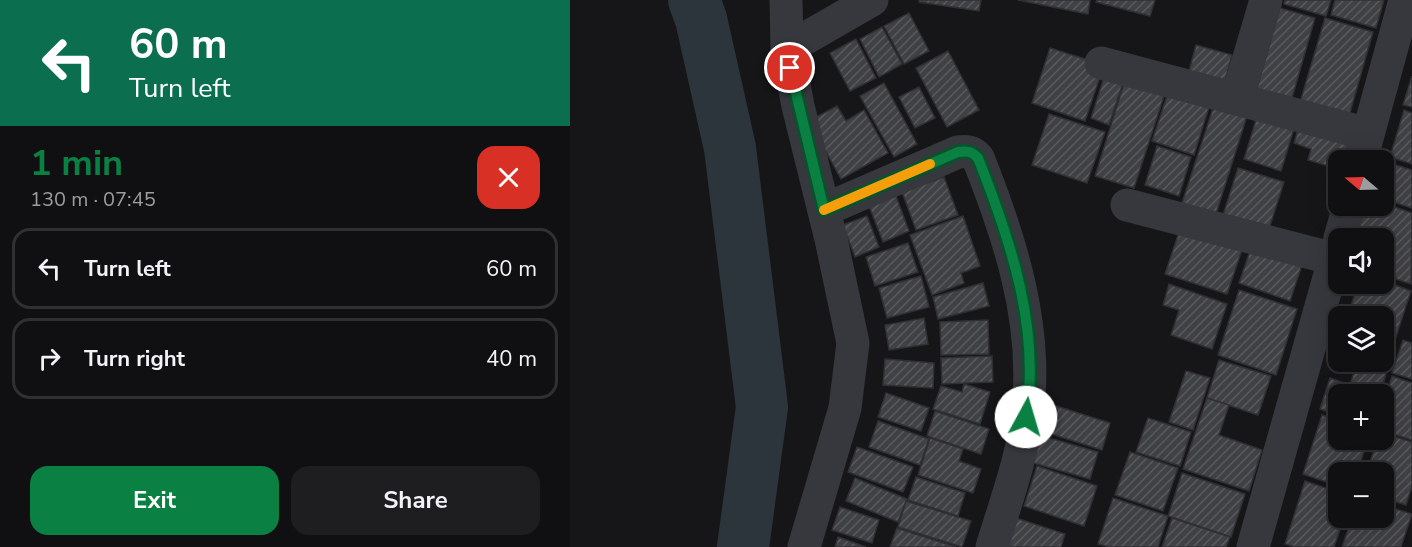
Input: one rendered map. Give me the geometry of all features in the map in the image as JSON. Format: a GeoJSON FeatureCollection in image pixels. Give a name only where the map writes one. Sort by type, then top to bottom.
{"type":"FeatureCollection","features":[{"type":"Feature","properties":{"kind":"street"},"geometry":{"type":"LineString","coordinates":[[786,0],[787,49],[798,106],[824,210],[853,343],[845,408],[804,547]]}},
{"type":"Feature","properties":{"kind":"street"},"geometry":{"type":"LineString","coordinates":[[787,49],[873,0]]}},
{"type":"Feature","properties":{"kind":"street"},"geometry":{"type":"LineString","coordinates":[[1237,99],[1266,0]]}},
{"type":"Feature","properties":{"kind":"street"},"geometry":{"type":"LineString","coordinates":[[1101,63],[1237,99],[1364,148],[1406,0]]}},
{"type":"Feature","properties":{"kind":"street"},"geometry":{"type":"LineString","coordinates":[[824,210],[958,152],[967,151],[978,158],[998,208],[1019,282],[1029,348],[1029,398],[1019,457],[992,547]]}},
{"type":"Feature","properties":{"kind":"street"},"geometry":{"type":"LineString","coordinates":[[1127,205],[1328,246]]}},
{"type":"Feature","properties":{"kind":"street"},"geometry":{"type":"LineString","coordinates":[[1253,547],[1328,280]]}},
{"type":"Feature","properties":{"kind":"building"},"geometry":{"type":"Polygon","coordinates":[[[919,0],[981,0],[979,11],[919,2],[919,0]]]}},
{"type":"Feature","properties":{"kind":"building"},"geometry":{"type":"Polygon","coordinates":[[[1018,0],[1090,0],[1088,14],[1018,0]]]}},
{"type":"Feature","properties":{"kind":"building"},"geometry":{"type":"Polygon","coordinates":[[[1097,0],[1155,0],[1150,16],[1096,2],[1097,0]]]}},
{"type":"Feature","properties":{"kind":"building"},"geometry":{"type":"Polygon","coordinates":[[[1285,0],[1331,0],[1326,16],[1284,4],[1285,0]]]}},
{"type":"Feature","properties":{"kind":"building"},"geometry":{"type":"Polygon","coordinates":[[[1335,0],[1384,0],[1376,28],[1331,15],[1335,0]]]}},
{"type":"Feature","properties":{"kind":"building"},"geometry":{"type":"Polygon","coordinates":[[[1280,8],[1315,18],[1290,105],[1255,95],[1280,8]]]}},
{"type":"Feature","properties":{"kind":"building"},"geometry":{"type":"Polygon","coordinates":[[[909,13],[929,51],[904,64],[884,26],[909,13]]]}},
{"type":"Feature","properties":{"kind":"building"},"geometry":{"type":"Polygon","coordinates":[[[1325,18],[1373,32],[1347,123],[1298,109],[1325,18]]]}},
{"type":"Feature","properties":{"kind":"building"},"geometry":{"type":"Polygon","coordinates":[[[882,27],[902,64],[879,77],[860,39],[882,27]]]}},
{"type":"Feature","properties":{"kind":"building"},"geometry":{"type":"Polygon","coordinates":[[[856,39],[876,78],[850,91],[830,53],[856,39]]]}},
{"type":"Feature","properties":{"kind":"building"},"geometry":{"type":"Polygon","coordinates":[[[1196,45],[1232,55],[1224,85],[1188,75],[1196,45]]]}},
{"type":"Feature","properties":{"kind":"building"},"geometry":{"type":"Polygon","coordinates":[[[1050,48],[1104,65],[1085,121],[1032,103],[1050,48]]]}},
{"type":"Feature","properties":{"kind":"building"},"geometry":{"type":"Polygon","coordinates":[[[948,51],[979,110],[947,127],[916,68],[948,51]]]}},
{"type":"Feature","properties":{"kind":"building"},"geometry":{"type":"Polygon","coordinates":[[[1105,74],[1124,80],[1109,125],[1091,118],[1105,74]]]}},
{"type":"Feature","properties":{"kind":"building"},"geometry":{"type":"Polygon","coordinates":[[[1412,76],[1412,107],[1403,105],[1412,76]]]}},
{"type":"Feature","properties":{"kind":"building"},"geometry":{"type":"Polygon","coordinates":[[[1126,77],[1166,90],[1134,188],[1095,176],[1126,77]]]}},
{"type":"Feature","properties":{"kind":"building"},"geometry":{"type":"Polygon","coordinates":[[[884,83],[917,144],[894,157],[860,96],[884,83]]]}},
{"type":"Feature","properties":{"kind":"building"},"geometry":{"type":"Polygon","coordinates":[[[919,87],[935,118],[915,128],[899,97],[919,87]]]}},
{"type":"Feature","properties":{"kind":"building"},"geometry":{"type":"Polygon","coordinates":[[[1170,87],[1211,101],[1194,155],[1152,141],[1170,87]]]}},
{"type":"Feature","properties":{"kind":"building"},"geometry":{"type":"Polygon","coordinates":[[[1215,102],[1248,113],[1216,214],[1182,203],[1215,102]]]}},
{"type":"Feature","properties":{"kind":"building"},"geometry":{"type":"Polygon","coordinates":[[[837,106],[846,121],[864,110],[888,153],[841,179],[809,121],[837,106]]]}},
{"type":"Feature","properties":{"kind":"building"},"geometry":{"type":"Polygon","coordinates":[[[1259,110],[1296,122],[1281,171],[1244,159],[1259,110]]]}},
{"type":"Feature","properties":{"kind":"building"},"geometry":{"type":"Polygon","coordinates":[[[1404,110],[1412,113],[1412,164],[1394,158],[1394,150],[1392,150],[1404,110]]]}},
{"type":"Feature","properties":{"kind":"building"},"geometry":{"type":"Polygon","coordinates":[[[1049,114],[1105,132],[1087,183],[1032,165],[1049,114]]]}},
{"type":"Feature","properties":{"kind":"building"},"geometry":{"type":"Polygon","coordinates":[[[1300,123],[1350,139],[1346,150],[1328,150],[1328,166],[1308,160],[1311,149],[1294,143],[1300,123]]]}},
{"type":"Feature","properties":{"kind":"building"},"geometry":{"type":"Polygon","coordinates":[[[1157,146],[1191,157],[1179,196],[1145,185],[1157,146]]]}},
{"type":"Feature","properties":{"kind":"building"},"geometry":{"type":"Polygon","coordinates":[[[1394,164],[1412,170],[1412,208],[1394,202],[1394,164]]]}},
{"type":"Feature","properties":{"kind":"building"},"geometry":{"type":"Polygon","coordinates":[[[1238,168],[1284,182],[1269,229],[1223,215],[1238,168]]]}},
{"type":"Feature","properties":{"kind":"building"},"geometry":{"type":"Polygon","coordinates":[[[944,177],[958,215],[916,230],[902,192],[944,177]]]}},
{"type":"Feature","properties":{"kind":"building"},"geometry":{"type":"Polygon","coordinates":[[[896,196],[909,231],[883,242],[869,206],[896,196]]]}},
{"type":"Feature","properties":{"kind":"building"},"geometry":{"type":"Polygon","coordinates":[[[1394,207],[1412,213],[1411,284],[1394,279],[1394,228],[1358,228],[1362,216],[1394,216],[1394,207]]]}},
{"type":"Feature","properties":{"kind":"building"},"geometry":{"type":"Polygon","coordinates":[[[867,216],[879,247],[855,257],[843,225],[867,216]]]}},
{"type":"Feature","properties":{"kind":"building"},"geometry":{"type":"Polygon","coordinates":[[[963,216],[980,266],[961,273],[964,283],[932,295],[910,235],[963,216]]]}},
{"type":"Feature","properties":{"kind":"building"},"geometry":{"type":"Polygon","coordinates":[[[1181,226],[1243,247],[1227,294],[1165,274],[1181,226]]]}},
{"type":"Feature","properties":{"kind":"building"},"geometry":{"type":"Polygon","coordinates":[[[1253,242],[1304,259],[1290,301],[1239,283],[1253,242]]]}},
{"type":"Feature","properties":{"kind":"building"},"geometry":{"type":"Polygon","coordinates":[[[908,243],[918,272],[875,286],[866,257],[908,243]]]}},
{"type":"Feature","properties":{"kind":"building"},"geometry":{"type":"Polygon","coordinates":[[[921,276],[929,307],[887,318],[879,288],[921,276]]]}},
{"type":"Feature","properties":{"kind":"building"},"geometry":{"type":"Polygon","coordinates":[[[983,283],[989,306],[938,319],[933,297],[983,283]]]}},
{"type":"Feature","properties":{"kind":"building"},"geometry":{"type":"Polygon","coordinates":[[[1169,284],[1227,304],[1212,349],[1171,335],[1179,310],[1163,305],[1169,284]]]}},
{"type":"Feature","properties":{"kind":"building"},"geometry":{"type":"Polygon","coordinates":[[[1394,285],[1411,291],[1394,343],[1394,306],[1351,306],[1355,294],[1394,294],[1394,285]]]}},
{"type":"Feature","properties":{"kind":"building"},"geometry":{"type":"Polygon","coordinates":[[[1239,290],[1297,309],[1276,375],[1218,355],[1239,290]]]}},
{"type":"Feature","properties":{"kind":"building"},"geometry":{"type":"Polygon","coordinates":[[[924,318],[928,344],[889,350],[885,325],[924,318]]]}},
{"type":"Feature","properties":{"kind":"building"},"geometry":{"type":"Polygon","coordinates":[[[988,320],[989,354],[941,355],[940,322],[988,320]]]}},
{"type":"Feature","properties":{"kind":"building"},"geometry":{"type":"Polygon","coordinates":[[[1403,340],[1412,343],[1412,379],[1392,373],[1403,340]]]}},
{"type":"Feature","properties":{"kind":"building"},"geometry":{"type":"Polygon","coordinates":[[[992,356],[993,382],[942,384],[941,358],[992,356]]]}},
{"type":"Feature","properties":{"kind":"building"},"geometry":{"type":"Polygon","coordinates":[[[885,359],[934,363],[933,388],[883,385],[885,359]]]}},
{"type":"Feature","properties":{"kind":"building"},"geometry":{"type":"Polygon","coordinates":[[[1219,360],[1271,376],[1258,415],[1207,398],[1219,360]]]}},
{"type":"Feature","properties":{"kind":"building"},"geometry":{"type":"Polygon","coordinates":[[[1186,371],[1210,378],[1193,430],[1169,422],[1186,371]]]}},
{"type":"Feature","properties":{"kind":"building"},"geometry":{"type":"Polygon","coordinates":[[[1354,372],[1387,372],[1383,384],[1350,384],[1354,372]]]}},
{"type":"Feature","properties":{"kind":"building"},"geometry":{"type":"Polygon","coordinates":[[[1392,376],[1412,383],[1412,440],[1394,434],[1394,384],[1389,384],[1392,376]]]}},
{"type":"Feature","properties":{"kind":"building"},"geometry":{"type":"Polygon","coordinates":[[[1330,378],[1347,384],[1328,384],[1330,378]]]}},
{"type":"Feature","properties":{"kind":"building"},"geometry":{"type":"Polygon","coordinates":[[[964,384],[990,392],[980,424],[933,409],[941,386],[962,392],[964,384]]]}},
{"type":"Feature","properties":{"kind":"building"},"geometry":{"type":"Polygon","coordinates":[[[1328,384],[1328,412],[1320,409],[1328,384]]]}},
{"type":"Feature","properties":{"kind":"building"},"geometry":{"type":"Polygon","coordinates":[[[886,393],[929,408],[921,431],[878,417],[886,393]]]}},
{"type":"Feature","properties":{"kind":"building"},"geometry":{"type":"Polygon","coordinates":[[[1207,398],[1229,405],[1219,435],[1262,450],[1249,491],[1183,469],[1207,398]]]}},
{"type":"Feature","properties":{"kind":"building"},"geometry":{"type":"Polygon","coordinates":[[[1050,404],[1110,423],[1102,450],[1042,431],[1050,404]]]}},
{"type":"Feature","properties":{"kind":"building"},"geometry":{"type":"Polygon","coordinates":[[[935,411],[989,429],[981,454],[927,436],[935,411]]]}},
{"type":"Feature","properties":{"kind":"building"},"geometry":{"type":"Polygon","coordinates":[[[1322,415],[1328,417],[1328,450],[1365,450],[1360,462],[1328,462],[1328,483],[1303,474],[1322,415]]]}},
{"type":"Feature","properties":{"kind":"building"},"geometry":{"type":"Polygon","coordinates":[[[1148,418],[1191,432],[1180,466],[1136,452],[1148,418]]]}},
{"type":"Feature","properties":{"kind":"building"},"geometry":{"type":"Polygon","coordinates":[[[878,421],[929,439],[920,465],[869,447],[878,421]]]}},
{"type":"Feature","properties":{"kind":"building"},"geometry":{"type":"Polygon","coordinates":[[[1039,435],[1098,452],[1090,479],[1030,462],[1039,435]]]}},
{"type":"Feature","properties":{"kind":"building"},"geometry":{"type":"Polygon","coordinates":[[[1394,436],[1412,442],[1412,486],[1406,505],[1394,501],[1394,462],[1370,462],[1374,450],[1394,450],[1394,436]]]}},
{"type":"Feature","properties":{"kind":"building"},"geometry":{"type":"Polygon","coordinates":[[[930,438],[963,449],[959,461],[981,469],[973,493],[918,475],[930,438]]]}},
{"type":"Feature","properties":{"kind":"building"},"geometry":{"type":"Polygon","coordinates":[[[857,447],[913,467],[903,492],[848,472],[857,447]]]}},
{"type":"Feature","properties":{"kind":"building"},"geometry":{"type":"Polygon","coordinates":[[[1130,452],[1178,468],[1163,511],[1115,495],[1130,452]]]}},
{"type":"Feature","properties":{"kind":"building"},"geometry":{"type":"Polygon","coordinates":[[[1037,466],[1097,486],[1084,526],[1024,506],[1037,466]]]}},
{"type":"Feature","properties":{"kind":"building"},"geometry":{"type":"Polygon","coordinates":[[[1182,473],[1245,494],[1231,537],[1168,516],[1182,473]]]}},
{"type":"Feature","properties":{"kind":"building"},"geometry":{"type":"Polygon","coordinates":[[[916,477],[965,493],[958,516],[908,500],[916,477]]]}},
{"type":"Feature","properties":{"kind":"building"},"geometry":{"type":"Polygon","coordinates":[[[855,478],[907,499],[898,522],[846,501],[855,478]]]}},
{"type":"Feature","properties":{"kind":"building"},"geometry":{"type":"Polygon","coordinates":[[[1305,481],[1328,489],[1328,528],[1341,528],[1334,547],[1295,547],[1285,544],[1305,481]]]}},
{"type":"Feature","properties":{"kind":"building"},"geometry":{"type":"Polygon","coordinates":[[[1113,498],[1168,516],[1158,547],[1109,547],[1098,544],[1113,498]]]}},
{"type":"Feature","properties":{"kind":"building"},"geometry":{"type":"Polygon","coordinates":[[[906,501],[971,521],[962,547],[898,527],[906,501]]]}},
{"type":"Feature","properties":{"kind":"building"},"geometry":{"type":"Polygon","coordinates":[[[840,507],[879,520],[872,543],[832,530],[840,507]]]}},
{"type":"Feature","properties":{"kind":"building"},"geometry":{"type":"Polygon","coordinates":[[[1394,508],[1412,514],[1401,547],[1342,547],[1349,528],[1394,528],[1394,508]]]}},
{"type":"Feature","properties":{"kind":"building"},"geometry":{"type":"Polygon","coordinates":[[[1016,518],[1065,534],[1061,547],[1007,547],[1016,518]]]}},
{"type":"Feature","properties":{"kind":"building"},"geometry":{"type":"Polygon","coordinates":[[[1172,518],[1230,537],[1226,547],[1162,547],[1172,518]]]}},
{"type":"Feature","properties":{"kind":"building"},"geometry":{"type":"Polygon","coordinates":[[[897,528],[956,547],[890,547],[897,528]]]}},
{"type":"Feature","properties":{"kind":"building"},"geometry":{"type":"Polygon","coordinates":[[[838,537],[866,547],[835,547],[838,537]]]}},
{"type":"Feature","properties":{"kind":"waterway"},"geometry":{"type":"LineString","coordinates":[[694,0],[701,19],[730,148],[762,407],[743,547]]}},
{"type":"Feature","properties":{"kind":"slow traffic"},"geometry":{"type":"LineString","coordinates":[[824,210],[930,164]]}},
{"type":"Feature","properties":{"kind":"route"},"geometry":{"type":"LineString","coordinates":[[790,68],[824,210],[958,152],[967,151],[978,158],[998,208],[1019,282],[1029,348],[1029,398],[1026,417]]}}]}
